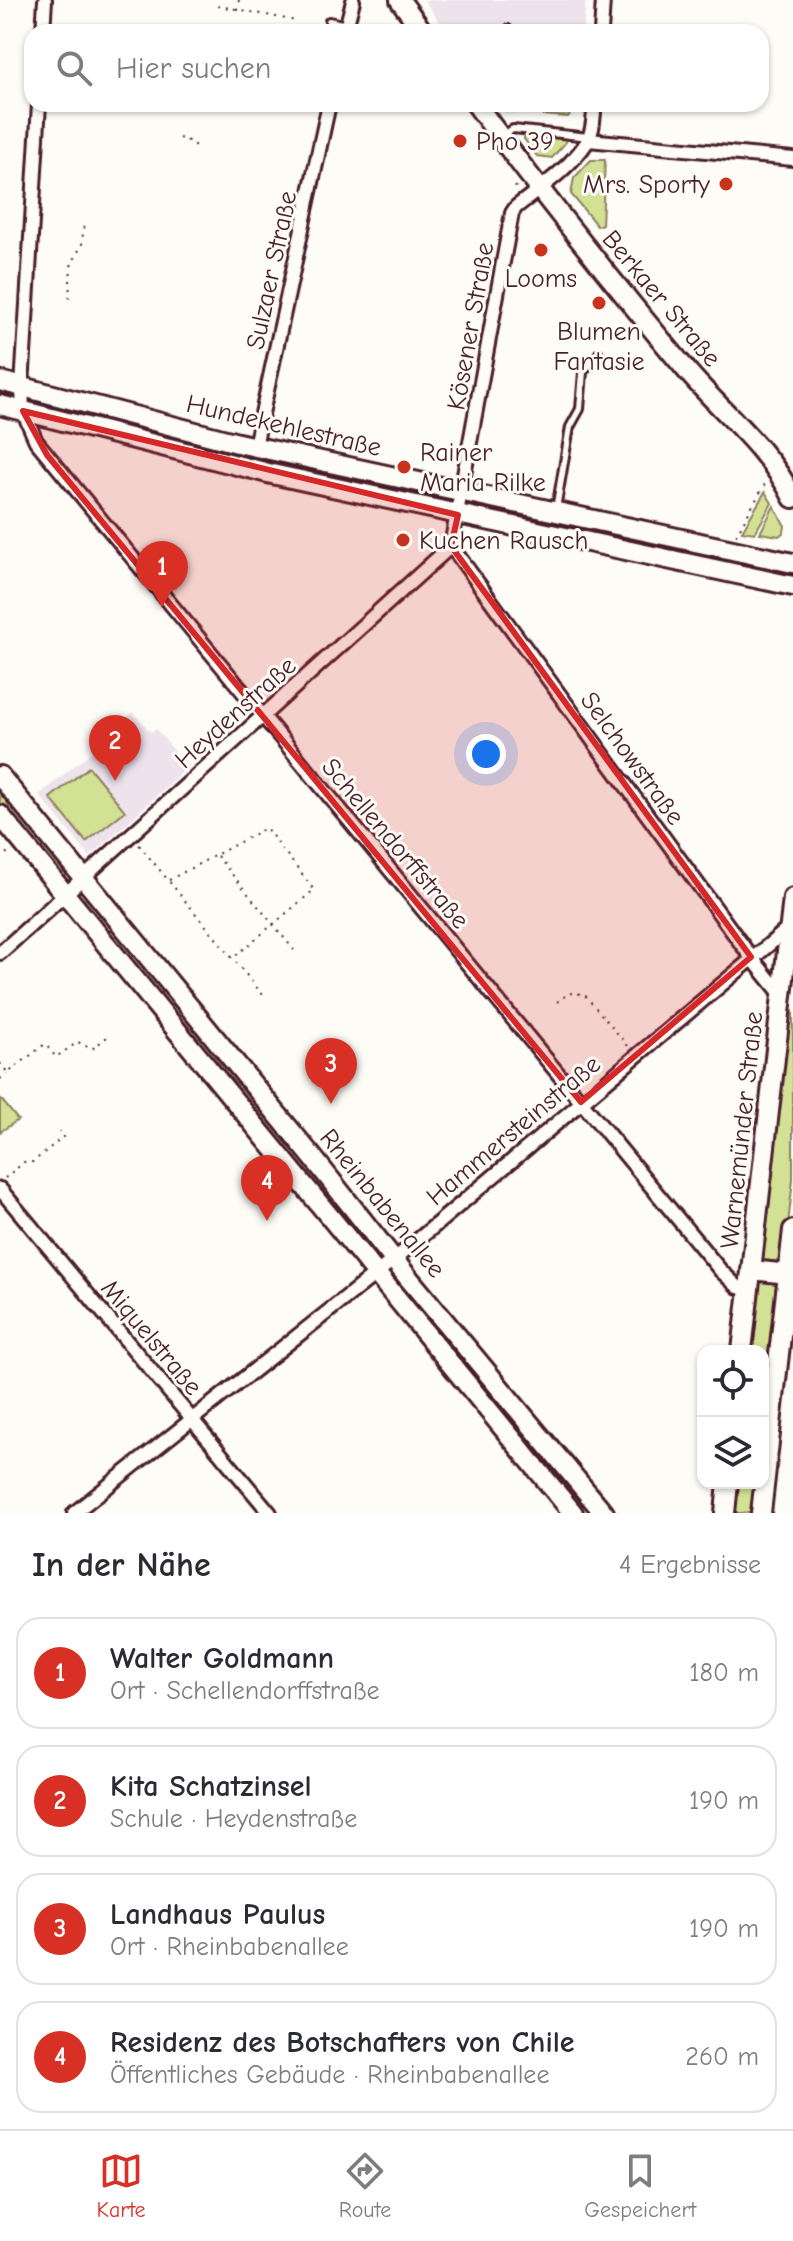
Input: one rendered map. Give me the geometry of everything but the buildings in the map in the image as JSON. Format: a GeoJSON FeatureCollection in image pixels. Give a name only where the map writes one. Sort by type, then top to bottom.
{"type":"FeatureCollection","features":[{"type":"Feature","properties":{"kind":"street"},"geometry":{"type":"LineString","coordinates":[[44,24],[45,0]]}},
{"type":"Feature","properties":{"kind":"street"},"geometry":{"type":"LineString","coordinates":[[347,24],[353,0]]}},
{"type":"Feature","properties":{"kind":"street"},"geometry":{"type":"LineString","coordinates":[[400,0],[417,24]]}},
{"type":"Feature","properties":{"kind":"street"},"geometry":{"type":"LineString","coordinates":[[602,24],[603,0]]}},
{"type":"Feature","properties":{"kind":"street"},"geometry":{"type":"LineString","coordinates":[[23,411],[39,112]]}},
{"type":"Feature","properties":{"kind":"street","name":"Sulzaer Straße"},"geometry":{"type":"LineString","coordinates":[[255,446],[327,112]]}},
{"type":"Feature","properties":{"kind":"street","name":"Berkaer Straße"},"geometry":{"type":"LineString","coordinates":[[482,112],[539,188],[690,374],[767,458],[790,489]]}},
{"type":"Feature","properties":{"kind":"street"},"geometry":{"type":"LineString","coordinates":[[593,112],[588,139],[793,159]]}},
{"type":"Feature","properties":{"kind":"street","name":"Kösener Straße"},"geometry":{"type":"LineString","coordinates":[[457,523],[512,213],[568,164],[588,139]]}},
{"type":"Feature","properties":{"kind":"street","name":"Hundekehlestraße"},"geometry":{"type":"LineString","coordinates":[[0,381],[255,446],[793,563]]}},
{"type":"Feature","properties":{"kind":"street","name":"Hundekehlestraße"},"geometry":{"type":"LineString","coordinates":[[0,405],[457,523],[793,586]]}},
{"type":"Feature","properties":{"kind":"street","name":"Schellendorffstraße"},"geometry":{"type":"LineString","coordinates":[[23,411],[42,448],[721,1271],[738,1287],[750,1280]]}},
{"type":"Feature","properties":{"kind":"street"},"geometry":{"type":"LineString","coordinates":[[451,546],[457,523]]}},
{"type":"Feature","properties":{"kind":"street","name":"Heydenstraße"},"geometry":{"type":"LineString","coordinates":[[0,953],[451,546]]}},
{"type":"Feature","properties":{"kind":"street","name":"Selchowstraße"},"geometry":{"type":"LineString","coordinates":[[451,546],[751,957],[787,996]]}},
{"type":"Feature","properties":{"kind":"street","name":"Rheinbabenallee"},"geometry":{"type":"LineString","coordinates":[[0,776],[604,1513]]}},
{"type":"Feature","properties":{"kind":"street","name":"Rheinbabenallee"},"geometry":{"type":"LineString","coordinates":[[0,815],[573,1513]]}},
{"type":"Feature","properties":{"kind":"street","name":"Warnemünder Straße"},"geometry":{"type":"LineString","coordinates":[[743,1345],[787,996],[793,898]]}},
{"type":"Feature","properties":{"kind":"street","name":"Hammersteinstraße"},"geometry":{"type":"LineString","coordinates":[[74,1513],[377,1273],[790,927]]}},
{"type":"Feature","properties":{"kind":"street","name":"Miquelstraße"},"geometry":{"type":"LineString","coordinates":[[2,1184],[270,1513]]}},
{"type":"Feature","properties":{"kind":"street"},"geometry":{"type":"LineString","coordinates":[[761,1513],[791,1274],[793,1230]]}},
{"type":"Feature","properties":{"kind":"street","name":"Warnemünder Straße"},"geometry":{"type":"LineString","coordinates":[[750,1280],[791,1274]]}},
{"type":"Feature","properties":{"kind":"street"},"geometry":{"type":"LineString","coordinates":[[725,1513],[727,1489]]}},
{"type":"Feature","properties":{"kind":"lane"},"geometry":{"type":"LineString","coordinates":[[329,21],[336,24]]}},
{"type":"Feature","properties":{"kind":"lane"},"geometry":{"type":"LineString","coordinates":[[500,137],[513,129],[588,139]]}},
{"type":"Feature","properties":{"kind":"lane"},"geometry":{"type":"LineString","coordinates":[[555,513],[570,427],[580,409],[583,372],[599,353]]}},
{"type":"Feature","properties":{"kind":"path"},"geometry":{"type":"LineString","coordinates":[[237,9],[239,0]]}},
{"type":"Feature","properties":{"kind":"path"},"geometry":{"type":"LineString","coordinates":[[218,6],[296,21]]}},
{"type":"Feature","properties":{"kind":"path"},"geometry":{"type":"LineString","coordinates":[[179,138],[191,142],[199,150]]}},
{"type":"Feature","properties":{"kind":"path"},"geometry":{"type":"LineString","coordinates":[[69,298],[71,266],[82,244],[84,222]]}},
{"type":"Feature","properties":{"kind":"path"},"geometry":{"type":"LineString","coordinates":[[733,539],[765,484]]}},
{"type":"Feature","properties":{"kind":"path"},"geometry":{"type":"LineString","coordinates":[[169,880],[266,828],[314,890],[233,958]]}},
{"type":"Feature","properties":{"kind":"path"},"geometry":{"type":"LineString","coordinates":[[137,843],[263,995]]}},
{"type":"Feature","properties":{"kind":"path"},"geometry":{"type":"LineString","coordinates":[[0,859],[10,850]]}},
{"type":"Feature","properties":{"kind":"path"},"geometry":{"type":"LineString","coordinates":[[217,855],[294,950]]}},
{"type":"Feature","properties":{"kind":"path"},"geometry":{"type":"LineString","coordinates":[[557,1002],[569,993],[584,994],[630,1048]]}},
{"type":"Feature","properties":{"kind":"path"},"geometry":{"type":"LineString","coordinates":[[0,1079],[45,1044],[56,1057],[78,1042],[92,1049],[107,1037]]}},
{"type":"Feature","properties":{"kind":"path"},"geometry":{"type":"LineString","coordinates":[[0,1063],[8,1073]]}},
{"type":"Feature","properties":{"kind":"path"},"geometry":{"type":"LineString","coordinates":[[2,1184],[24,1162],[33,1162],[64,1136],[60,1131]]}},
{"type":"Feature","properties":{"kind":"highlighted area"},"geometry":{"type":"Polygon","coordinates":[[[23,411],[458,515],[451,546],[751,957],[581,1102],[47,455],[23,411]]]}},
{"type":"Feature","properties":{"kind":"shaded area"},"geometry":{"type":"Polygon","coordinates":[[[424,0],[586,0],[584,24],[441,24],[424,0]]]}},
{"type":"Feature","properties":{"kind":"shaded area"},"geometry":{"type":"Polygon","coordinates":[[[504,112],[572,112],[568,117],[504,112]]]}},
{"type":"Feature","properties":{"kind":"shaded area"},"geometry":{"type":"Polygon","coordinates":[[[133,712],[151,732],[156,729],[188,767],[90,857],[39,795],[106,740],[133,712]]]}},
{"type":"Feature","properties":{"kind":"green space"},"geometry":{"type":"Polygon","coordinates":[[[542,112],[572,112],[568,117],[542,115],[542,112]]]}},
{"type":"Feature","properties":{"kind":"green space"},"geometry":{"type":"Polygon","coordinates":[[[525,133],[567,137],[552,158],[537,156],[524,139],[525,133]]]}},
{"type":"Feature","properties":{"kind":"green space"},"geometry":{"type":"Polygon","coordinates":[[[591,160],[605,160],[602,224],[597,226],[571,194],[574,178],[591,160]]]}},
{"type":"Feature","properties":{"kind":"green space"},"geometry":{"type":"Polygon","coordinates":[[[53,402],[271,457],[269,466],[54,413],[53,402]]]}},
{"type":"Feature","properties":{"kind":"green space"},"geometry":{"type":"Polygon","coordinates":[[[279,459],[444,495],[442,504],[277,468],[279,459]]]}},
{"type":"Feature","properties":{"kind":"green space"},"geometry":{"type":"Polygon","coordinates":[[[765,492],[772,503],[755,533],[742,531],[765,492]]]}},
{"type":"Feature","properties":{"kind":"green space"},"geometry":{"type":"Polygon","coordinates":[[[490,505],[789,569],[792,578],[488,515],[490,505]]]}},
{"type":"Feature","properties":{"kind":"green space"},"geometry":{"type":"Polygon","coordinates":[[[774,506],[785,526],[784,532],[779,536],[760,533],[774,506]]]}},
{"type":"Feature","properties":{"kind":"green space"},"geometry":{"type":"Polygon","coordinates":[[[89,767],[125,811],[86,842],[50,798],[89,767]]]}},
{"type":"Feature","properties":{"kind":"green space"},"geometry":{"type":"Polygon","coordinates":[[[0,783],[69,867],[57,877],[0,807],[0,783]]]}},
{"type":"Feature","properties":{"kind":"green space"},"geometry":{"type":"Polygon","coordinates":[[[91,894],[378,1247],[368,1256],[80,904],[91,894]]]}},
{"type":"Feature","properties":{"kind":"green space"},"geometry":{"type":"Polygon","coordinates":[[[788,1010],[793,1011],[793,1179],[784,1262],[759,1260],[788,1010]]]}},
{"type":"Feature","properties":{"kind":"green space"},"geometry":{"type":"Polygon","coordinates":[[[0,1098],[18,1120],[0,1132],[0,1098]]]}},
{"type":"Feature","properties":{"kind":"green space"},"geometry":{"type":"Polygon","coordinates":[[[403,1277],[596,1513],[581,1513],[393,1285],[403,1277]]]}},
{"type":"Feature","properties":{"kind":"green space"},"geometry":{"type":"Polygon","coordinates":[[[757,1281],[780,1284],[769,1382],[769,1345],[751,1345],[757,1281]]]}},
{"type":"Feature","properties":{"kind":"green space"},"geometry":{"type":"Polygon","coordinates":[[[734,1489],[757,1489],[754,1513],[731,1513],[734,1489]]]}},
{"type":"Feature","properties":{"kind":"place","name":"Pho 39"},"geometry":{"type":"Point","coordinates":[460,141]}},
{"type":"Feature","properties":{"kind":"place","name":"Mrs. Sporty"},"geometry":{"type":"Point","coordinates":[726,184]}},
{"type":"Feature","properties":{"kind":"place","name":"Looms"},"geometry":{"type":"Point","coordinates":[541,250]}},
{"type":"Feature","properties":{"kind":"place","name":"Blumen Fantasie"},"geometry":{"type":"Point","coordinates":[599,303]}},
{"type":"Feature","properties":{"kind":"place","name":"Rainer Maria Rilke"},"geometry":{"type":"Point","coordinates":[404,467]}},
{"type":"Feature","properties":{"kind":"place","name":"Kuchen Rausch"},"geometry":{"type":"Point","coordinates":[403,540]}},
{"type":"Feature","properties":{"kind":"place","name":"Walter Goldmann"},"geometry":{"type":"Point","coordinates":[162,607]}},
{"type":"Feature","properties":{"kind":"place","name":"Kita Schatzinsel"},"geometry":{"type":"Point","coordinates":[115,781]}},
{"type":"Feature","properties":{"kind":"place","name":"Landhaus Paulus"},"geometry":{"type":"Point","coordinates":[331,1104]}},
{"type":"Feature","properties":{"kind":"place","name":"Residenz des Botschafters von Chile"},"geometry":{"type":"Point","coordinates":[267,1221]}}]}
